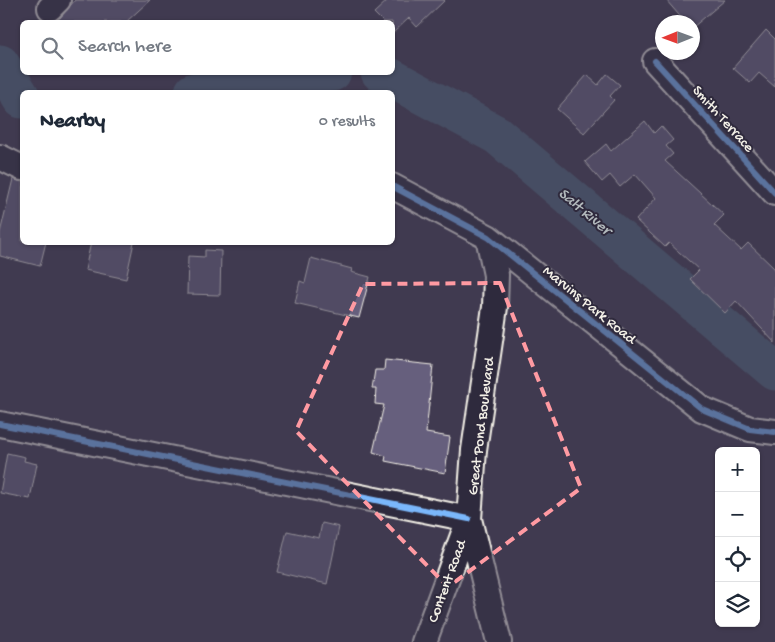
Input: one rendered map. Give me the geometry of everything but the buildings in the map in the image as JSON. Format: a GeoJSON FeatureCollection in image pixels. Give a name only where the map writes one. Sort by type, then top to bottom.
{"type":"FeatureCollection","features":[{"type":"Feature","properties":{"kind":"street","name":"Smith Terrace"},"geometry":{"type":"LineString","coordinates":[[655,61],[775,192]]}},
{"type":"Feature","properties":{"kind":"street"},"geometry":{"type":"LineString","coordinates":[[0,157],[20,167]]}},
{"type":"Feature","properties":{"kind":"street","name":"Marvins Park Road"},"geometry":{"type":"LineString","coordinates":[[395,188],[488,238],[702,409],[750,429],[775,432]]}},
{"type":"Feature","properties":{"kind":"street","name":"Great Pond Boulevard"},"geometry":{"type":"LineString","coordinates":[[488,238],[496,275],[495,307],[474,450],[469,520],[499,642]]}},
{"type":"Feature","properties":{"kind":"street"},"geometry":{"type":"LineString","coordinates":[[0,424],[469,520]]}},
{"type":"Feature","properties":{"kind":"street","name":"Content Road"},"geometry":{"type":"LineString","coordinates":[[424,642],[469,520]]}},
{"type":"Feature","properties":{"kind":"highlighted area"},"geometry":{"type":"Polygon","coordinates":[[[500,283],[581,488],[448,587],[296,431],[363,284],[500,283]]]}},
{"type":"Feature","properties":{"kind":"waterway","name":"Salt River"},"geometry":{"type":"LineString","coordinates":[[0,64],[20,96]]}},
{"type":"Feature","properties":{"kind":"waterway","name":"Salt River"},"geometry":{"type":"LineString","coordinates":[[208,90],[311,75]]}},
{"type":"Feature","properties":{"kind":"waterway","name":"Salt River"},"geometry":{"type":"LineString","coordinates":[[386,75],[497,135],[775,371]]}},
{"type":"Feature","properties":{"kind":"cycle path"},"geometry":{"type":"LineString","coordinates":[[655,61],[775,193]]}},
{"type":"Feature","properties":{"kind":"cycle path"},"geometry":{"type":"LineString","coordinates":[[395,188],[488,237],[702,409],[750,429],[775,432]]}},
{"type":"Feature","properties":{"kind":"cycle path"},"geometry":{"type":"LineString","coordinates":[[0,424],[469,519]]}}]}
